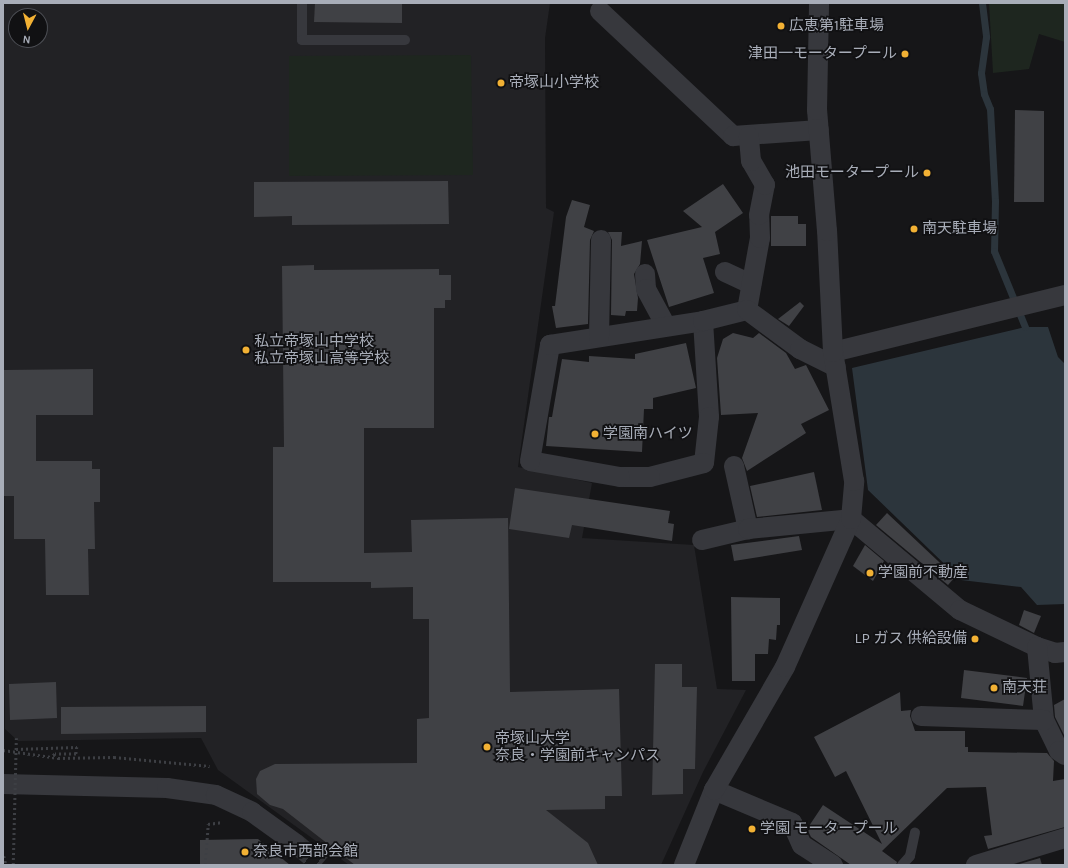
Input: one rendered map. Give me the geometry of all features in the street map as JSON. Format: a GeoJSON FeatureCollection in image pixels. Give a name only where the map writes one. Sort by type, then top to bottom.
{"type":"FeatureCollection","features":[{"type":"Feature","properties":{"kind":"street"},"geometry":{"type":"LineString","coordinates":[[684,865],[714,790],[785,667],[851,519],[854,481],[834,359],[827,231],[819,130],[823,6]]}},
{"type":"Feature","properties":{"kind":"street"},"geometry":{"type":"LineString","coordinates":[[600,10],[734,136],[819,130]]}},
{"type":"Feature","properties":{"kind":"street"},"geometry":{"type":"LineString","coordinates":[[747,310],[760,238],[759,215],[765,185],[751,161],[749,136]]}},
{"type":"Feature","properties":{"kind":"street"},"geometry":{"type":"LineString","coordinates":[[599,337],[601,240]]}},
{"type":"Feature","properties":{"kind":"street"},"geometry":{"type":"LineString","coordinates":[[725,272],[751,284]]}},
{"type":"Feature","properties":{"kind":"street"},"geometry":{"type":"LineString","coordinates":[[645,274],[646,289],[666,326]]}},
{"type":"Feature","properties":{"kind":"street"},"geometry":{"type":"LineString","coordinates":[[747,310],[800,349],[834,359],[1006,310],[1056,298]]}},
{"type":"Feature","properties":{"kind":"street"},"geometry":{"type":"LineString","coordinates":[[703,321],[709,417],[704,464],[650,477],[620,477],[530,462],[550,345],[703,321],[747,310]]}},
{"type":"Feature","properties":{"kind":"street"},"geometry":{"type":"LineString","coordinates":[[734,466],[748,529]]}},
{"type":"Feature","properties":{"kind":"street"},"geometry":{"type":"LineString","coordinates":[[702,540],[748,529],[851,519],[960,610],[1037,647],[1055,653],[1065,652]]}},
{"type":"Feature","properties":{"kind":"street"},"geometry":{"type":"LineString","coordinates":[[1037,647],[1044,720],[1059,751],[1065,755]]}},
{"type":"Feature","properties":{"kind":"street"},"geometry":{"type":"LineString","coordinates":[[921,716],[1044,720]]}},
{"type":"Feature","properties":{"kind":"street"},"geometry":{"type":"LineString","coordinates":[[3,784],[167,788],[216,795],[252,812],[295,843]]}},
{"type":"Feature","properties":{"kind":"street"},"geometry":{"type":"LineString","coordinates":[[714,790],[792,823],[802,845],[832,865]]}},
{"type":"Feature","properties":{"kind":"street"},"geometry":{"type":"LineString","coordinates":[[976,865],[1065,838]]}},
{"type":"Feature","properties":{"kind":"lane"},"geometry":{"type":"LineString","coordinates":[[302,3],[302,40],[405,40]]}},
{"type":"Feature","properties":{"kind":"lane"},"geometry":{"type":"LineString","coordinates":[[902,865],[910,856],[915,833]]}},
{"type":"Feature","properties":{"kind":"path"},"geometry":{"type":"LineString","coordinates":[[13,865],[16,738]]}},
{"type":"Feature","properties":{"kind":"path"},"geometry":{"type":"LineString","coordinates":[[16,748],[76,747],[76,754],[55,754],[52,757]]}},
{"type":"Feature","properties":{"kind":"path"},"geometry":{"type":"LineString","coordinates":[[3,750],[52,757],[114,757],[210,766]]}},
{"type":"Feature","properties":{"kind":"path"},"geometry":{"type":"LineString","coordinates":[[205,865],[208,824],[231,821]]}},
{"type":"Feature","properties":{"kind":"path"},"geometry":{"type":"LineString","coordinates":[[4,856],[6,865]]}},
{"type":"Feature","properties":{"kind":"shaded area"},"geometry":{"type":"Polygon","coordinates":[[[3,3],[550,3],[545,38],[546,208],[554,212],[518,467],[592,483],[582,538],[694,545],[717,689],[746,690],[703,772],[661,865],[349,865],[218,770],[201,738],[18,741],[5,729],[3,3]]]}},
{"type":"Feature","properties":{"kind":"shaded area"},"geometry":{"type":"Polygon","coordinates":[[[989,3],[1065,3],[1065,42],[1039,34],[1029,69],[993,73],[989,3]]]}},
{"type":"Feature","properties":{"kind":"shaded area"},"geometry":{"type":"Polygon","coordinates":[[[471,55],[473,175],[289,176],[289,56],[471,55]]]}},
{"type":"Feature","properties":{"kind":"shaded area"},"geometry":{"type":"Polygon","coordinates":[[[1025,327],[1048,327],[1058,357],[1065,364],[1065,604],[1037,605],[1021,587],[961,580],[868,490],[852,368],[1025,327]]]}},
{"type":"Feature","properties":{"kind":"building"},"geometry":{"type":"Polygon","coordinates":[[[315,3],[402,3],[402,23],[314,22],[315,3]]]}},
{"type":"Feature","properties":{"kind":"building"},"geometry":{"type":"Polygon","coordinates":[[[1015,110],[1044,111],[1044,202],[1014,202],[1015,110]]]}},
{"type":"Feature","properties":{"kind":"building"},"geometry":{"type":"Polygon","coordinates":[[[448,181],[449,224],[292,225],[292,216],[254,217],[254,182],[448,181]]]}},
{"type":"Feature","properties":{"kind":"building"},"geometry":{"type":"Polygon","coordinates":[[[723,184],[743,213],[715,232],[720,254],[703,258],[714,293],[669,307],[647,240],[702,227],[683,211],[723,184]]]}},
{"type":"Feature","properties":{"kind":"building"},"geometry":{"type":"Polygon","coordinates":[[[572,200],[590,205],[584,227],[594,231],[590,240],[588,324],[556,328],[552,306],[555,306],[566,217],[572,200]]]}},
{"type":"Feature","properties":{"kind":"building"},"geometry":{"type":"Polygon","coordinates":[[[771,216],[798,216],[798,224],[806,224],[806,246],[771,246],[771,216]]]}},
{"type":"Feature","properties":{"kind":"building"},"geometry":{"type":"Polygon","coordinates":[[[608,232],[622,232],[621,246],[642,241],[640,264],[634,274],[638,298],[637,311],[626,311],[625,316],[611,315],[612,240],[608,232]]]}},
{"type":"Feature","properties":{"kind":"building"},"geometry":{"type":"Polygon","coordinates":[[[314,265],[314,270],[439,269],[439,275],[451,275],[451,300],[445,300],[445,308],[434,308],[434,428],[364,428],[364,553],[412,552],[411,520],[508,518],[510,692],[619,689],[622,796],[605,796],[605,809],[546,810],[588,843],[598,865],[355,865],[283,809],[270,805],[257,794],[256,779],[260,771],[275,764],[417,763],[417,719],[429,718],[429,619],[413,619],[413,587],[371,588],[371,582],[273,582],[273,447],[284,447],[282,266],[314,265]]]}},
{"type":"Feature","properties":{"kind":"building"},"geometry":{"type":"Polygon","coordinates":[[[800,302],[804,306],[789,326],[778,319],[800,302]]]}},
{"type":"Feature","properties":{"kind":"building"},"geometry":{"type":"Polygon","coordinates":[[[733,333],[753,338],[759,333],[786,353],[795,369],[806,365],[829,410],[801,424],[806,433],[747,471],[742,458],[758,413],[721,415],[717,358],[723,339],[733,333]]]}},
{"type":"Feature","properties":{"kind":"building"},"geometry":{"type":"Polygon","coordinates":[[[686,343],[696,388],[653,398],[653,409],[644,409],[642,452],[546,446],[549,417],[552,417],[562,359],[589,362],[589,356],[635,359],[635,354],[686,343]]]}},
{"type":"Feature","properties":{"kind":"building"},"geometry":{"type":"Polygon","coordinates":[[[93,369],[93,415],[36,415],[36,461],[92,461],[92,469],[100,469],[100,502],[94,502],[95,549],[88,549],[89,595],[46,595],[45,539],[14,539],[14,496],[4,496],[4,370],[93,369]]]}},
{"type":"Feature","properties":{"kind":"building"},"geometry":{"type":"Polygon","coordinates":[[[814,472],[822,510],[757,517],[750,486],[814,472]]]}},
{"type":"Feature","properties":{"kind":"building"},"geometry":{"type":"Polygon","coordinates":[[[515,488],[670,511],[668,523],[674,524],[672,541],[572,525],[569,538],[509,529],[515,488]]]}},
{"type":"Feature","properties":{"kind":"building"},"geometry":{"type":"Polygon","coordinates":[[[887,513],[955,577],[948,585],[876,525],[887,513]]]}},
{"type":"Feature","properties":{"kind":"building"},"geometry":{"type":"Polygon","coordinates":[[[799,536],[802,550],[734,561],[731,545],[799,536]]]}},
{"type":"Feature","properties":{"kind":"building","name":"学園前不動産"},"geometry":{"type":"Polygon","coordinates":[[[865,545],[884,561],[873,581],[853,566],[865,545]]]}},
{"type":"Feature","properties":{"kind":"building"},"geometry":{"type":"Polygon","coordinates":[[[731,597],[780,598],[780,625],[777,625],[776,640],[769,639],[768,654],[755,654],[755,681],[732,681],[731,597]]]}},
{"type":"Feature","properties":{"kind":"building"},"geometry":{"type":"Polygon","coordinates":[[[1024,610],[1041,616],[1034,633],[1019,625],[1024,610]]]}},
{"type":"Feature","properties":{"kind":"building"},"geometry":{"type":"Polygon","coordinates":[[[655,664],[682,664],[682,687],[697,687],[695,769],[683,769],[683,794],[652,795],[655,664]]]}},
{"type":"Feature","properties":{"kind":"building","name":"南天荘"},"geometry":{"type":"Polygon","coordinates":[[[964,670],[1027,678],[1023,706],[961,698],[964,670]]]}},
{"type":"Feature","properties":{"kind":"building"},"geometry":{"type":"Polygon","coordinates":[[[56,682],[57,718],[10,720],[9,684],[56,682]]]}},
{"type":"Feature","properties":{"kind":"building"},"geometry":{"type":"Polygon","coordinates":[[[900,692],[901,711],[911,710],[910,716],[915,731],[965,731],[965,747],[968,747],[968,752],[1047,753],[1054,761],[1053,781],[1065,779],[1065,827],[988,849],[984,836],[992,835],[986,787],[947,788],[882,851],[897,862],[896,865],[851,865],[811,837],[807,829],[823,805],[882,844],[846,771],[835,777],[814,737],[900,692]]]}},
{"type":"Feature","properties":{"kind":"building"},"geometry":{"type":"Polygon","coordinates":[[[1065,699],[1065,737],[1055,717],[1054,705],[1065,699]]]}},
{"type":"Feature","properties":{"kind":"building"},"geometry":{"type":"Polygon","coordinates":[[[206,706],[206,732],[61,734],[61,707],[206,706]]]}},
{"type":"Feature","properties":{"kind":"building","name":"奈良市西部会館"},"geometry":{"type":"Polygon","coordinates":[[[258,839],[290,865],[200,865],[200,840],[258,839]]]}},
{"type":"Feature","properties":{"kind":"building"},"geometry":{"type":"Polygon","coordinates":[[[1040,858],[1042,865],[1016,865],[1040,858]]]}},
{"type":"Feature","properties":{"kind":"waterway"},"geometry":{"type":"LineString","coordinates":[[982,3],[986,37],[981,73],[984,94],[990,109],[995,201],[994,251],[1025,327]]}},
{"type":"Feature","properties":{"kind":"tunnel"},"geometry":{"type":"LineString","coordinates":[[295,843],[321,865]]}},
{"type":"Feature","properties":{"kind":"place","name":"広恵第1駐車場"},"geometry":{"type":"Point","coordinates":[781,26]}},
{"type":"Feature","properties":{"kind":"place","name":"津田一モータープール"},"geometry":{"type":"Point","coordinates":[905,54]}},
{"type":"Feature","properties":{"kind":"place","name":"帝塚山小学校"},"geometry":{"type":"Point","coordinates":[501,83]}},
{"type":"Feature","properties":{"kind":"place","name":"池田モータープール"},"geometry":{"type":"Point","coordinates":[927,173]}},
{"type":"Feature","properties":{"kind":"place","name":"南天駐車場"},"geometry":{"type":"Point","coordinates":[914,229]}},
{"type":"Feature","properties":{"kind":"place","name":"私立帝塚山中学校 私立帝塚山高等学校"},"geometry":{"type":"Point","coordinates":[246,350]}},
{"type":"Feature","properties":{"kind":"place","name":"学園南ハイツ"},"geometry":{"type":"Point","coordinates":[595,434]}},
{"type":"Feature","properties":{"kind":"place","name":"学園前不動産"},"geometry":{"type":"Point","coordinates":[870,573]}},
{"type":"Feature","properties":{"kind":"place","name":"LP ガス 供給設備"},"geometry":{"type":"Point","coordinates":[975,639]}},
{"type":"Feature","properties":{"kind":"place","name":"南天荘"},"geometry":{"type":"Point","coordinates":[994,688]}},
{"type":"Feature","properties":{"kind":"place","name":"帝塚山大学 奈良・学園前キャンパス"},"geometry":{"type":"Point","coordinates":[487,747]}},
{"type":"Feature","properties":{"kind":"place","name":"学園 モータープール"},"geometry":{"type":"Point","coordinates":[752,829]}},
{"type":"Feature","properties":{"kind":"place","name":"奈良市西部会館"},"geometry":{"type":"Point","coordinates":[245,852]}}]}
